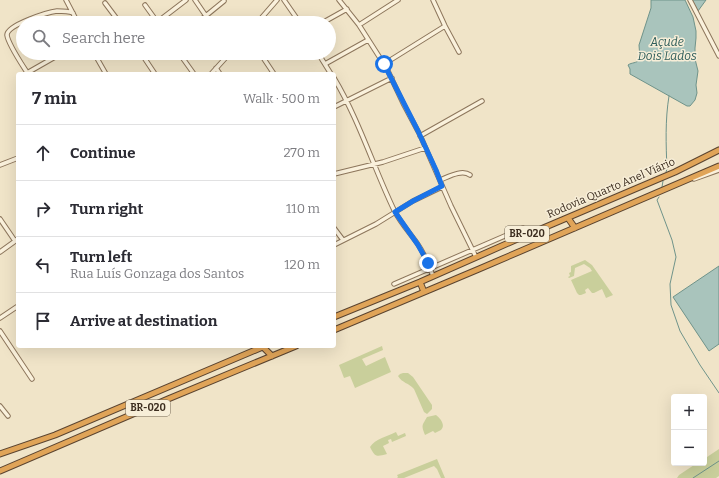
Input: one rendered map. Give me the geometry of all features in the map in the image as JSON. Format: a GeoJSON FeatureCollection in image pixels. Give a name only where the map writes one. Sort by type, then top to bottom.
{"type":"FeatureCollection","features":[{"type":"Feature","properties":{"kind":"highway","name":"Rodovia Quarto Anel Viário"},"geometry":{"type":"LineString","coordinates":[[336,316],[420,282],[568,218],[674,172],[719,150]]}},
{"type":"Feature","properties":{"kind":"highway","name":"Rodovia Quarto Anel Viário"},"geometry":{"type":"LineString","coordinates":[[336,329],[719,166]]}},
{"type":"Feature","properties":{"kind":"highway"},"geometry":{"type":"LineString","coordinates":[[568,218],[574,228]]}},
{"type":"Feature","properties":{"kind":"highway"},"geometry":{"type":"LineString","coordinates":[[420,282],[424,292]]}},
{"type":"Feature","properties":{"kind":"highway","name":"BR-020"},"geometry":{"type":"LineString","coordinates":[[0,454],[55,435],[258,348]]}},
{"type":"Feature","properties":{"kind":"highway"},"geometry":{"type":"LineString","coordinates":[[265,348],[272,356]]}},
{"type":"Feature","properties":{"kind":"highway","name":"BR-020"},"geometry":{"type":"LineString","coordinates":[[0,471],[291,348]]}},
{"type":"Feature","properties":{"kind":"street"},"geometry":{"type":"LineString","coordinates":[[66,0],[74,16]]}},
{"type":"Feature","properties":{"kind":"street"},"geometry":{"type":"LineString","coordinates":[[166,16],[186,0]]}},
{"type":"Feature","properties":{"kind":"street"},"geometry":{"type":"LineString","coordinates":[[195,0],[206,16],[224,1]]}},
{"type":"Feature","properties":{"kind":"street"},"geometry":{"type":"LineString","coordinates":[[263,16],[277,0]]}},
{"type":"Feature","properties":{"kind":"street"},"geometry":{"type":"LineString","coordinates":[[284,0],[295,16]]}},
{"type":"Feature","properties":{"kind":"street"},"geometry":{"type":"LineString","coordinates":[[339,0],[347,8],[359,25],[392,78],[476,257]]}},
{"type":"Feature","properties":{"kind":"street"},"geometry":{"type":"LineString","coordinates":[[359,25],[398,0]]}},
{"type":"Feature","properties":{"kind":"street"},"geometry":{"type":"LineString","coordinates":[[432,0],[444,26],[459,52]]}},
{"type":"Feature","properties":{"kind":"street"},"geometry":{"type":"LineString","coordinates":[[690,0],[719,56]]}},
{"type":"Feature","properties":{"kind":"street"},"geometry":{"type":"LineString","coordinates":[[105,3],[115,16]]}},
{"type":"Feature","properties":{"kind":"street"},"geometry":{"type":"LineString","coordinates":[[145,5],[152,16]]}},
{"type":"Feature","properties":{"kind":"street"},"geometry":{"type":"LineString","coordinates":[[334,16],[347,8]]}},
{"type":"Feature","properties":{"kind":"street"},"geometry":{"type":"LineString","coordinates":[[41,16],[58,11],[73,13]]}},
{"type":"Feature","properties":{"kind":"street"},"geometry":{"type":"LineString","coordinates":[[16,26],[11,28],[8,32],[8,37],[16,54]]}},
{"type":"Feature","properties":{"kind":"street"},"geometry":{"type":"LineString","coordinates":[[384,64],[444,26]]}},
{"type":"Feature","properties":{"kind":"street"},"geometry":{"type":"LineString","coordinates":[[336,58],[368,40]]}},
{"type":"Feature","properties":{"kind":"street"},"geometry":{"type":"LineString","coordinates":[[19,60],[27,72]]}},
{"type":"Feature","properties":{"kind":"street"},"geometry":{"type":"LineString","coordinates":[[31,72],[51,60]]}},
{"type":"Feature","properties":{"kind":"street"},"geometry":{"type":"LineString","coordinates":[[98,60],[105,72]]}},
{"type":"Feature","properties":{"kind":"street"},"geometry":{"type":"LineString","coordinates":[[146,60],[155,72]]}},
{"type":"Feature","properties":{"kind":"street"},"geometry":{"type":"LineString","coordinates":[[184,60],[193,72]]}},
{"type":"Feature","properties":{"kind":"street"},"geometry":{"type":"LineString","coordinates":[[213,72],[223,60]]}},
{"type":"Feature","properties":{"kind":"street"},"geometry":{"type":"LineString","coordinates":[[265,60],[273,72]]}},
{"type":"Feature","properties":{"kind":"street"},"geometry":{"type":"LineString","coordinates":[[322,60],[330,72]]}},
{"type":"Feature","properties":{"kind":"street"},"geometry":{"type":"LineString","coordinates":[[325,64],[332,60]]}},
{"type":"Feature","properties":{"kind":"street"},"geometry":{"type":"LineString","coordinates":[[216,68],[219,72]]}},
{"type":"Feature","properties":{"kind":"street"},"geometry":{"type":"LineString","coordinates":[[336,106],[392,78]]}},
{"type":"Feature","properties":{"kind":"street"},"geometry":{"type":"LineString","coordinates":[[336,82],[346,100],[395,212],[418,245],[433,276]]}},
{"type":"Feature","properties":{"kind":"street"},"geometry":{"type":"LineString","coordinates":[[420,136],[482,101]]}},
{"type":"Feature","properties":{"kind":"street"},"geometry":{"type":"LineString","coordinates":[[336,174],[374,164],[425,148]]}},
{"type":"Feature","properties":{"kind":"street"},"geometry":{"type":"LineString","coordinates":[[0,165],[16,159]]}},
{"type":"Feature","properties":{"kind":"street"},"geometry":{"type":"LineString","coordinates":[[656,193],[719,170]]}},
{"type":"Feature","properties":{"kind":"street"},"geometry":{"type":"LineString","coordinates":[[440,180],[462,172],[470,175]]}},
{"type":"Feature","properties":{"kind":"street"},"geometry":{"type":"LineString","coordinates":[[336,244],[376,224],[413,201],[442,186]]}},
{"type":"Feature","properties":{"kind":"street"},"geometry":{"type":"LineString","coordinates":[[0,219],[16,239]]}},
{"type":"Feature","properties":{"kind":"street"},"geometry":{"type":"LineString","coordinates":[[394,284],[522,228]]}},
{"type":"Feature","properties":{"kind":"street"},"geometry":{"type":"LineString","coordinates":[[336,231],[343,240]]}},
{"type":"Feature","properties":{"kind":"street"},"geometry":{"type":"LineString","coordinates":[[0,252],[16,241]]}},
{"type":"Feature","properties":{"kind":"street"},"geometry":{"type":"LineString","coordinates":[[0,318],[16,307]]}},
{"type":"Feature","properties":{"kind":"street"},"geometry":{"type":"LineString","coordinates":[[0,331],[32,379]]}},
{"type":"Feature","properties":{"kind":"street"},"geometry":{"type":"LineString","coordinates":[[0,406],[8,416]]}},
{"type":"Feature","properties":{"kind":"green space"},"geometry":{"type":"Polygon","coordinates":[[[585,260],[592,265],[613,295],[606,298],[602,289],[592,293],[588,288],[585,290],[586,293],[579,295],[577,293],[571,280],[592,271],[584,264],[575,268],[574,276],[568,277],[570,276],[569,273],[571,272],[571,266],[585,260]]]}},
{"type":"Feature","properties":{"kind":"green space"},"geometry":{"type":"Polygon","coordinates":[[[382,346],[383,350],[362,359],[366,366],[385,357],[391,372],[355,388],[350,376],[344,378],[339,365],[382,346]]]}},
{"type":"Feature","properties":{"kind":"green space"},"geometry":{"type":"Polygon","coordinates":[[[403,373],[408,373],[413,377],[432,405],[432,409],[427,414],[424,412],[414,389],[401,380],[398,376],[403,373]]]}},
{"type":"Feature","properties":{"kind":"green space"},"geometry":{"type":"Polygon","coordinates":[[[436,415],[442,422],[443,426],[441,430],[435,433],[433,431],[425,435],[423,427],[424,422],[427,417],[436,415]]]}},
{"type":"Feature","properties":{"kind":"green space"},"geometry":{"type":"Polygon","coordinates":[[[396,432],[398,436],[405,433],[406,436],[392,442],[391,439],[388,440],[389,443],[383,446],[387,454],[378,456],[373,453],[370,447],[372,444],[396,432]]]}},
{"type":"Feature","properties":{"kind":"green space"},"geometry":{"type":"Polygon","coordinates":[[[719,449],[719,476],[716,478],[677,478],[692,466],[707,466],[707,457],[719,449]]]}},
{"type":"Feature","properties":{"kind":"green space"},"geometry":{"type":"Polygon","coordinates":[[[437,459],[445,478],[441,478],[434,466],[404,478],[397,478],[397,475],[437,459]]]}},
{"type":"Feature","properties":{"kind":"water","name":"Açude Dois Lados"},"geometry":{"type":"Polygon","coordinates":[[[651,0],[685,0],[693,17],[696,31],[695,59],[698,71],[696,85],[697,93],[695,100],[690,106],[687,106],[630,74],[628,65],[637,62],[640,59],[639,45],[651,8],[651,0]]]}},
{"type":"Feature","properties":{"kind":"water","name":"Açude Dois Lados"},"geometry":{"type":"Polygon","coordinates":[[[692,0],[706,0],[698,11],[692,0]]]}},
{"type":"Feature","properties":{"kind":"water"},"geometry":{"type":"Polygon","coordinates":[[[719,266],[719,344],[709,351],[673,297],[719,266]]]}},
{"type":"Feature","properties":{"kind":"waterway"},"geometry":{"type":"LineString","coordinates":[[666,172],[666,123],[669,96]]}},
{"type":"Feature","properties":{"kind":"waterway"},"geometry":{"type":"LineString","coordinates":[[662,187],[663,181]]}},
{"type":"Feature","properties":{"kind":"waterway"},"geometry":{"type":"LineString","coordinates":[[659,197],[657,200],[672,240],[676,257],[670,284],[671,305],[680,331],[719,393]]}},
{"type":"Feature","properties":{"kind":"waterway"},"geometry":{"type":"LineString","coordinates":[[693,478],[719,461]]}},
{"type":"Feature","properties":{"kind":"route"},"geometry":{"type":"LineString","coordinates":[[384,64],[418,131],[442,186],[395,212],[418,245],[428,263]]}}]}
